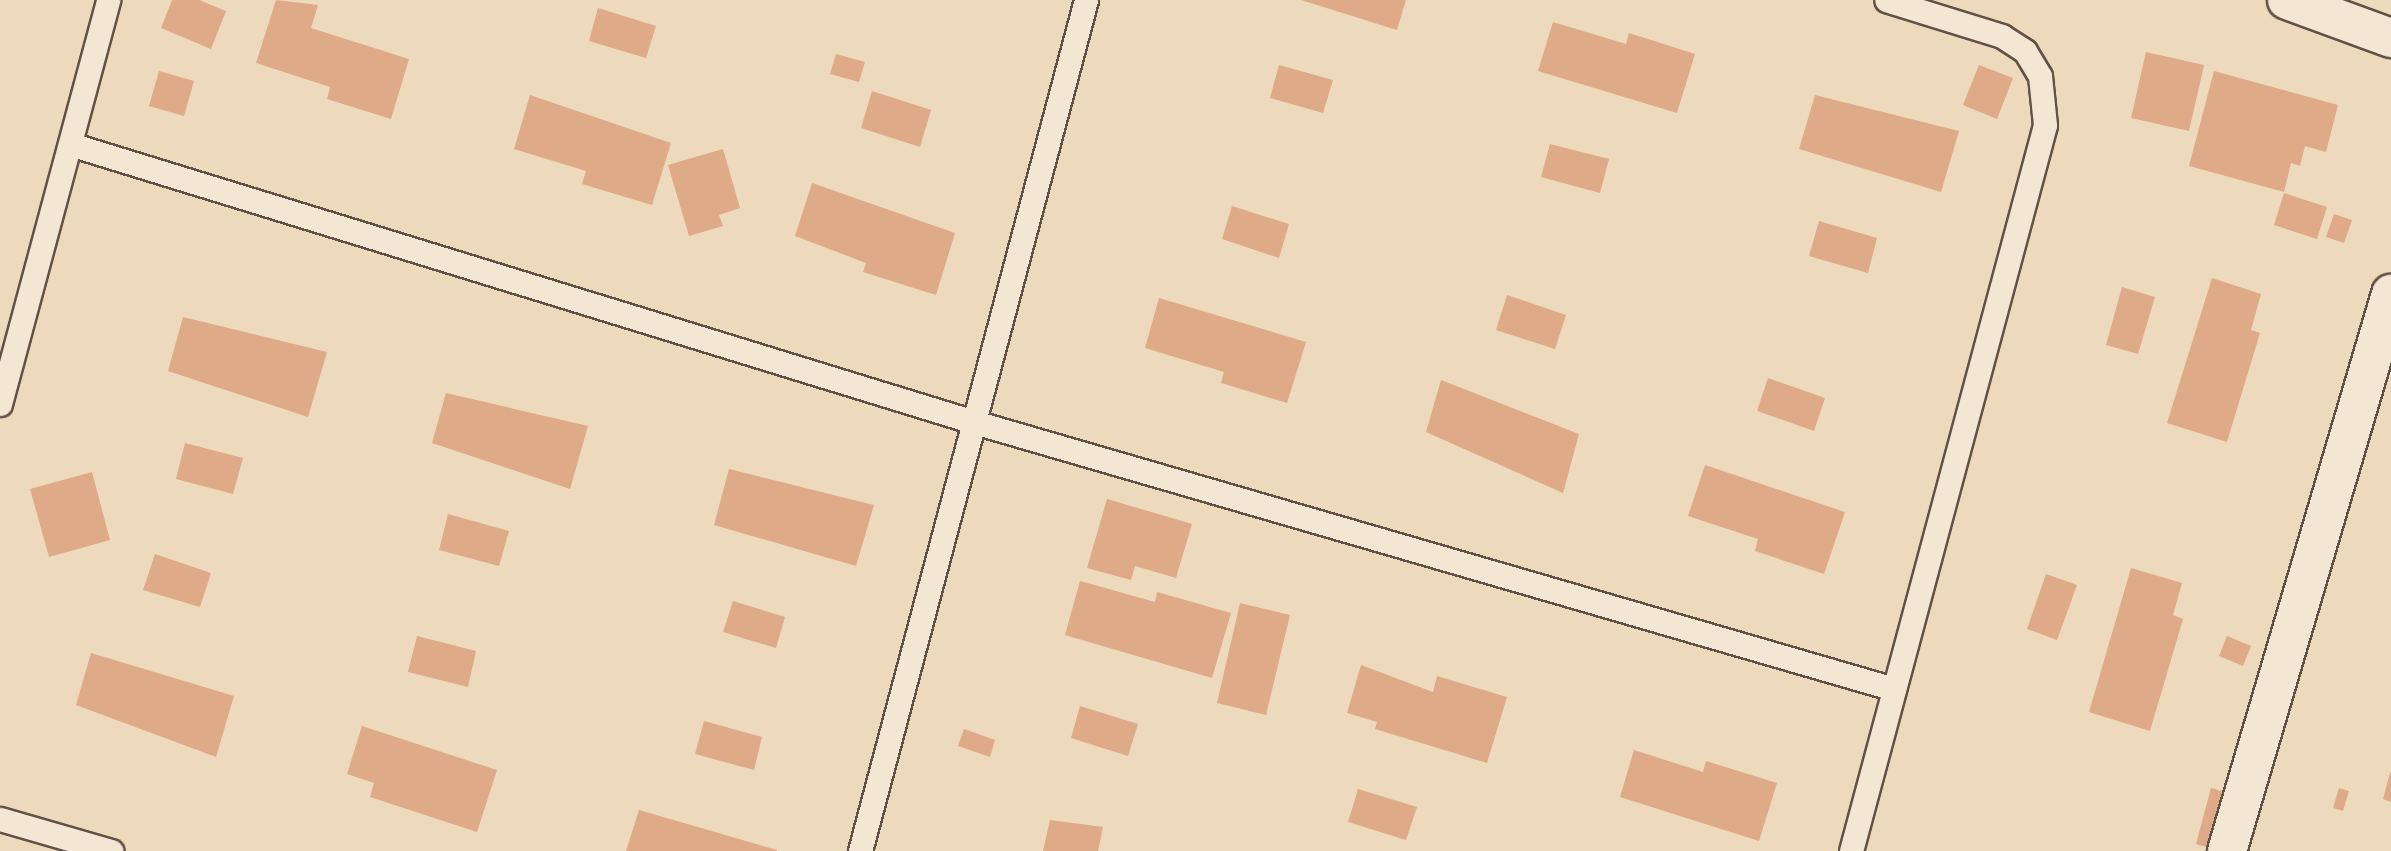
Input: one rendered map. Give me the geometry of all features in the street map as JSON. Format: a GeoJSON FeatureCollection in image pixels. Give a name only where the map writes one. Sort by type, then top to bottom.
{"type":"FeatureCollection","features":[{"type":"Feature","properties":{"kind":"street"},"geometry":{"type":"LineString","coordinates":[[2287,0],[2391,37]]}},
{"type":"Feature","properties":{"kind":"street"},"geometry":{"type":"LineString","coordinates":[[2227,851],[2391,294]]}},
{"type":"Feature","properties":{"kind":"lane"},"geometry":{"type":"LineString","coordinates":[[0,404],[73,145],[108,0]]}},
{"type":"Feature","properties":{"kind":"lane"},"geometry":{"type":"LineString","coordinates":[[860,851],[1086,0]]}},
{"type":"Feature","properties":{"kind":"lane"},"geometry":{"type":"LineString","coordinates":[[1851,851],[2045,125],[2045,99],[2025,51],[2002,36],[1886,0]]}},
{"type":"Feature","properties":{"kind":"lane"},"geometry":{"type":"LineString","coordinates":[[73,145],[974,422],[1894,689]]}},
{"type":"Feature","properties":{"kind":"lane"},"geometry":{"type":"LineString","coordinates":[[0,819],[111,851]]}},
{"type":"Feature","properties":{"kind":"building"},"geometry":{"type":"Polygon","coordinates":[[[172,0],[199,0],[226,11],[211,49],[161,28],[172,0]]]}},
{"type":"Feature","properties":{"kind":"building"},"geometry":{"type":"Polygon","coordinates":[[[276,0],[318,5],[311,28],[409,59],[391,119],[327,99],[330,87],[256,63],[276,0]]]}},
{"type":"Feature","properties":{"kind":"building"},"geometry":{"type":"Polygon","coordinates":[[[1301,0],[1406,0],[1397,30],[1301,0]]]}},
{"type":"Feature","properties":{"kind":"building"},"geometry":{"type":"Polygon","coordinates":[[[598,8],[656,26],[646,58],[589,41],[598,8]]]}},
{"type":"Feature","properties":{"kind":"building"},"geometry":{"type":"Polygon","coordinates":[[[1553,22],[1626,44],[1629,33],[1695,54],[1677,113],[1538,71],[1553,22]]]}},
{"type":"Feature","properties":{"kind":"building"},"geometry":{"type":"Polygon","coordinates":[[[2146,52],[2204,65],[2189,131],[2131,118],[2146,52]]]}},
{"type":"Feature","properties":{"kind":"building"},"geometry":{"type":"Polygon","coordinates":[[[836,54],[865,62],[859,82],[830,74],[836,54]]]}},
{"type":"Feature","properties":{"kind":"building"},"geometry":{"type":"Polygon","coordinates":[[[1279,65],[1333,80],[1323,113],[1270,98],[1279,65]]]}},
{"type":"Feature","properties":{"kind":"building"},"geometry":{"type":"Polygon","coordinates":[[[1979,65],[2013,78],[1997,119],[1963,105],[1979,65]]]}},
{"type":"Feature","properties":{"kind":"building"},"geometry":{"type":"Polygon","coordinates":[[[159,71],[194,81],[184,116],[149,106],[159,71]]]}},
{"type":"Feature","properties":{"kind":"building"},"geometry":{"type":"Polygon","coordinates":[[[2214,71],[2338,105],[2326,152],[2305,146],[2300,166],[2291,163],[2284,192],[2189,166],[2214,71]]]}},
{"type":"Feature","properties":{"kind":"building"},"geometry":{"type":"Polygon","coordinates":[[[872,91],[931,110],[920,147],[861,128],[872,91]]]}},
{"type":"Feature","properties":{"kind":"building"},"geometry":{"type":"Polygon","coordinates":[[[530,95],[671,143],[652,205],[582,184],[586,171],[514,149],[530,95]]]}},
{"type":"Feature","properties":{"kind":"building"},"geometry":{"type":"Polygon","coordinates":[[[1815,95],[1959,131],[1941,192],[1799,149],[1815,95]]]}},
{"type":"Feature","properties":{"kind":"building"},"geometry":{"type":"Polygon","coordinates":[[[1550,144],[1609,159],[1600,193],[1541,177],[1550,144]]]}},
{"type":"Feature","properties":{"kind":"building"},"geometry":{"type":"Polygon","coordinates":[[[723,149],[740,208],[719,215],[723,226],[689,236],[668,165],[723,149]]]}},
{"type":"Feature","properties":{"kind":"building"},"geometry":{"type":"Polygon","coordinates":[[[812,183],[955,233],[936,295],[863,272],[866,263],[795,236],[812,183]]]}},
{"type":"Feature","properties":{"kind":"building"},"geometry":{"type":"Polygon","coordinates":[[[2284,193],[2327,207],[2317,239],[2274,225],[2284,193]]]}},
{"type":"Feature","properties":{"kind":"building"},"geometry":{"type":"Polygon","coordinates":[[[1232,206],[1289,224],[1279,258],[1222,239],[1232,206]]]}},
{"type":"Feature","properties":{"kind":"building"},"geometry":{"type":"Polygon","coordinates":[[[2334,214],[2352,220],[2344,243],[2326,237],[2334,214]]]}},
{"type":"Feature","properties":{"kind":"building"},"geometry":{"type":"Polygon","coordinates":[[[1819,221],[1877,238],[1868,273],[1809,256],[1819,221]]]}},
{"type":"Feature","properties":{"kind":"building"},"geometry":{"type":"Polygon","coordinates":[[[2212,278],[2261,294],[2251,330],[2260,333],[2227,442],[2167,423],[2212,278]]]}},
{"type":"Feature","properties":{"kind":"building"},"geometry":{"type":"Polygon","coordinates":[[[2122,287],[2155,297],[2138,354],[2106,345],[2122,287]]]}},
{"type":"Feature","properties":{"kind":"building"},"geometry":{"type":"Polygon","coordinates":[[[1507,295],[1566,315],[1555,349],[1496,330],[1507,295]]]}},
{"type":"Feature","properties":{"kind":"building"},"geometry":{"type":"Polygon","coordinates":[[[1159,298],[1306,342],[1287,403],[1221,383],[1224,372],[1145,348],[1159,298]]]}},
{"type":"Feature","properties":{"kind":"building"},"geometry":{"type":"Polygon","coordinates":[[[183,317],[327,352],[308,417],[168,371],[183,317]]]}},
{"type":"Feature","properties":{"kind":"building"},"geometry":{"type":"Polygon","coordinates":[[[1768,378],[1825,398],[1814,431],[1757,411],[1768,378]]]}},
{"type":"Feature","properties":{"kind":"building"},"geometry":{"type":"Polygon","coordinates":[[[1441,380],[1579,434],[1563,493],[1426,432],[1441,380]]]}},
{"type":"Feature","properties":{"kind":"building"},"geometry":{"type":"Polygon","coordinates":[[[446,393],[588,426],[570,489],[432,443],[446,393]]]}},
{"type":"Feature","properties":{"kind":"building"},"geometry":{"type":"Polygon","coordinates":[[[185,443],[243,458],[233,494],[176,479],[185,443]]]}},
{"type":"Feature","properties":{"kind":"building"},"geometry":{"type":"Polygon","coordinates":[[[1705,465],[1845,512],[1824,574],[1755,551],[1758,539],[1688,516],[1705,465]]]}},
{"type":"Feature","properties":{"kind":"building"},"geometry":{"type":"Polygon","coordinates":[[[729,469],[874,505],[856,566],[714,525],[729,469]]]}},
{"type":"Feature","properties":{"kind":"building"},"geometry":{"type":"Polygon","coordinates":[[[92,472],[110,540],[49,557],[30,489],[92,472]]]}},
{"type":"Feature","properties":{"kind":"building"},"geometry":{"type":"Polygon","coordinates":[[[1107,499],[1192,524],[1176,578],[1135,566],[1131,580],[1087,568],[1107,499]]]}},
{"type":"Feature","properties":{"kind":"building"},"geometry":{"type":"Polygon","coordinates":[[[448,514],[509,531],[499,566],[439,550],[448,514]]]}},
{"type":"Feature","properties":{"kind":"building"},"geometry":{"type":"Polygon","coordinates":[[[155,554],[211,573],[200,607],[143,590],[155,554]]]}},
{"type":"Feature","properties":{"kind":"building"},"geometry":{"type":"Polygon","coordinates":[[[2131,568],[2182,583],[2173,615],[2183,619],[2150,731],[2089,712],[2131,568]]]}},
{"type":"Feature","properties":{"kind":"building"},"geometry":{"type":"Polygon","coordinates":[[[2046,574],[2077,585],[2057,640],[2027,629],[2046,574]]]}},
{"type":"Feature","properties":{"kind":"building"},"geometry":{"type":"Polygon","coordinates":[[[1080,581],[1155,602],[1157,592],[1231,613],[1212,678],[1065,635],[1080,581]]]}},
{"type":"Feature","properties":{"kind":"building"},"geometry":{"type":"Polygon","coordinates":[[[733,601],[785,617],[776,648],[723,632],[733,601]]]}},
{"type":"Feature","properties":{"kind":"building"},"geometry":{"type":"Polygon","coordinates":[[[1240,603],[1290,615],[1266,715],[1217,703],[1240,603]]]}},
{"type":"Feature","properties":{"kind":"building"},"geometry":{"type":"Polygon","coordinates":[[[417,636],[476,651],[468,687],[408,672],[417,636]]]}},
{"type":"Feature","properties":{"kind":"building"},"geometry":{"type":"Polygon","coordinates":[[[2227,636],[2251,646],[2243,666],[2219,656],[2227,636]]]}},
{"type":"Feature","properties":{"kind":"building"},"geometry":{"type":"Polygon","coordinates":[[[91,653],[234,696],[216,757],[76,705],[91,653]]]}},
{"type":"Feature","properties":{"kind":"building"},"geometry":{"type":"Polygon","coordinates":[[[1361,665],[1433,692],[1437,676],[1507,697],[1487,763],[1375,729],[1377,722],[1347,713],[1361,665]]]}},
{"type":"Feature","properties":{"kind":"building"},"geometry":{"type":"Polygon","coordinates":[[[1080,706],[1138,724],[1128,756],[1071,738],[1080,706]]]}},
{"type":"Feature","properties":{"kind":"building"},"geometry":{"type":"Polygon","coordinates":[[[704,721],[762,737],[754,770],[695,754],[704,721]]]}},
{"type":"Feature","properties":{"kind":"building"},"geometry":{"type":"Polygon","coordinates":[[[362,726],[497,770],[477,832],[370,797],[374,783],[347,774],[362,726]]]}},
{"type":"Feature","properties":{"kind":"building"},"geometry":{"type":"Polygon","coordinates":[[[964,729],[995,740],[990,757],[958,746],[964,729]]]}},
{"type":"Feature","properties":{"kind":"building"},"geometry":{"type":"Polygon","coordinates":[[[1634,750],[1703,772],[1706,761],[1777,783],[1759,841],[1620,797],[1634,750]]]}},
{"type":"Feature","properties":{"kind":"building"},"geometry":{"type":"Polygon","coordinates":[[[2391,773],[2391,802],[2383,799],[2391,773]]]}},
{"type":"Feature","properties":{"kind":"building"},"geometry":{"type":"Polygon","coordinates":[[[2211,788],[2233,794],[2218,850],[2196,844],[2211,788]]]}},
{"type":"Feature","properties":{"kind":"building"},"geometry":{"type":"Polygon","coordinates":[[[2339,788],[2349,791],[2343,811],[2333,808],[2339,788]]]}},
{"type":"Feature","properties":{"kind":"building"},"geometry":{"type":"Polygon","coordinates":[[[1358,789],[1417,807],[1406,840],[1348,822],[1358,789]]]}},
{"type":"Feature","properties":{"kind":"building"},"geometry":{"type":"Polygon","coordinates":[[[639,810],[777,850],[777,851],[626,851],[639,810]]]}},
{"type":"Feature","properties":{"kind":"building"},"geometry":{"type":"Polygon","coordinates":[[[1050,820],[1103,827],[1098,851],[1043,851],[1050,820]]]}}]}
